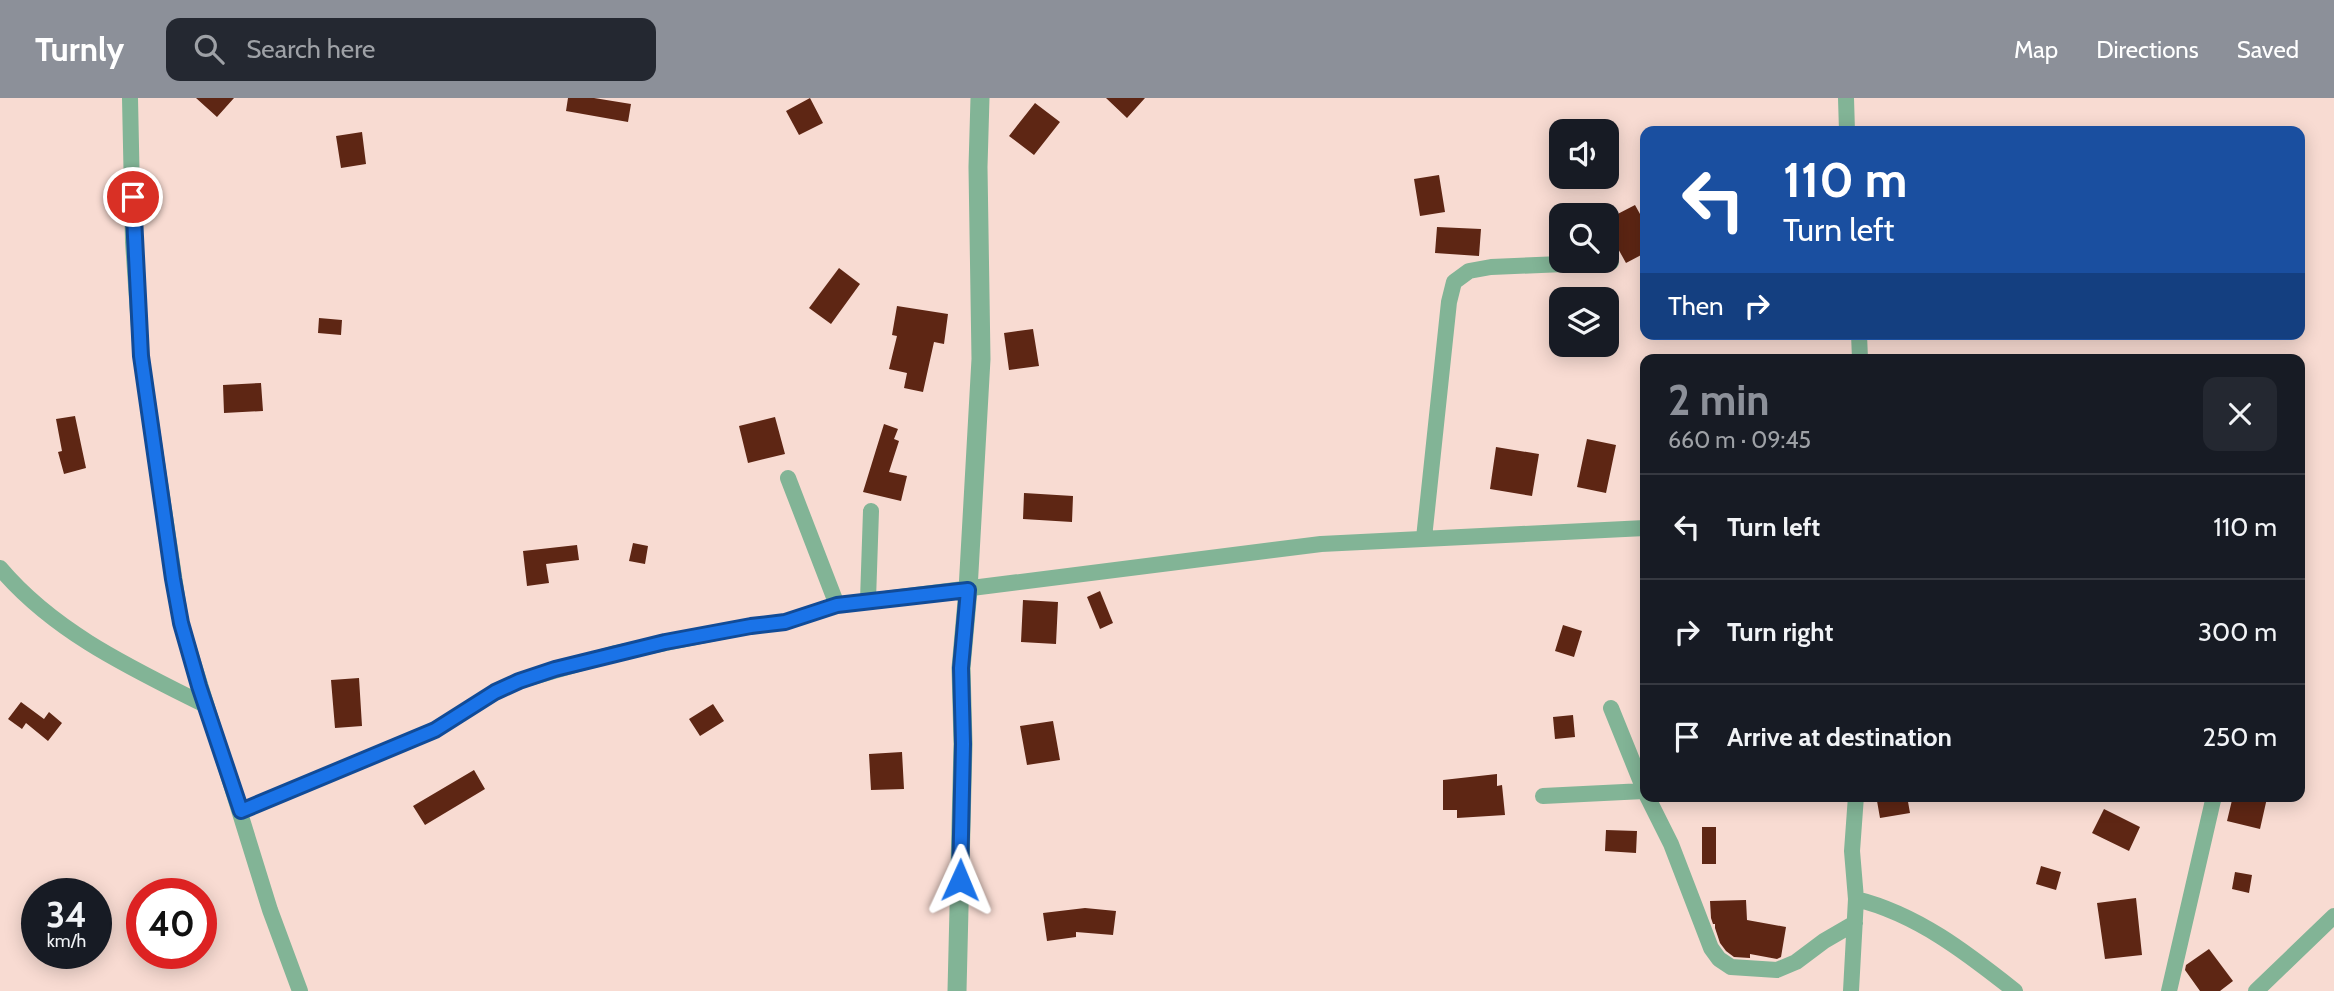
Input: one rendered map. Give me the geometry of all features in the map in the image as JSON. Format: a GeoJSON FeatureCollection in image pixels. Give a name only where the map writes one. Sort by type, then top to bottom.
{"type":"FeatureCollection","features":[{"type":"Feature","properties":{"kind":"street"},"geometry":{"type":"LineString","coordinates":[[130,98],[134,242],[141,356],[181,623],[270,910],[300,991]]}},
{"type":"Feature","properties":{"kind":"street"},"geometry":{"type":"LineString","coordinates":[[957,991],[963,744],[961,668],[981,359],[978,167],[980,98]]}},
{"type":"Feature","properties":{"kind":"street"},"geometry":{"type":"LineString","coordinates":[[1846,98],[1847,126]]}},
{"type":"Feature","properties":{"kind":"street"},"geometry":{"type":"LineString","coordinates":[[1424,538],[1449,302],[1454,282],[1469,271],[1491,267],[1549,265]]}},
{"type":"Feature","properties":{"kind":"street"},"geometry":{"type":"LineString","coordinates":[[788,478],[837,605]]}},
{"type":"Feature","properties":{"kind":"street"},"geometry":{"type":"LineString","coordinates":[[868,600],[871,510]]}},
{"type":"Feature","properties":{"kind":"street"},"geometry":{"type":"LineString","coordinates":[[241,811],[435,730],[495,692],[519,681],[616,653],[751,626],[785,622],[837,605],[1321,544],[1640,528]]}},
{"type":"Feature","properties":{"kind":"street"},"geometry":{"type":"LineString","coordinates":[[0,568],[19,588],[75,634],[122,664],[205,705]]}},
{"type":"Feature","properties":{"kind":"street"},"geometry":{"type":"LineString","coordinates":[[1611,708],[1640,780]]}},
{"type":"Feature","properties":{"kind":"street"},"geometry":{"type":"LineString","coordinates":[[1543,796],[1640,793]]}},
{"type":"Feature","properties":{"kind":"street"},"geometry":{"type":"LineString","coordinates":[[1650,802],[1671,844],[1711,948],[1719,959],[1731,967],[1777,970],[1796,962],[1855,923]]}},
{"type":"Feature","properties":{"kind":"street"},"geometry":{"type":"LineString","coordinates":[[1851,991],[1856,900],[1852,851],[1856,802]]}},
{"type":"Feature","properties":{"kind":"street"},"geometry":{"type":"LineString","coordinates":[[2169,991],[2213,802]]}},
{"type":"Feature","properties":{"kind":"street"},"geometry":{"type":"LineString","coordinates":[[1856,900],[1877,904],[1933,932],[1962,950],[2015,991]]}},
{"type":"Feature","properties":{"kind":"street"},"geometry":{"type":"LineString","coordinates":[[2256,991],[2334,916]]}},
{"type":"Feature","properties":{"kind":"building"},"geometry":{"type":"Polygon","coordinates":[[[196,98],[234,98],[217,117],[196,98]]]}},
{"type":"Feature","properties":{"kind":"building"},"geometry":{"type":"Polygon","coordinates":[[[568,98],[594,98],[631,104],[628,122],[566,111],[568,98]]]}},
{"type":"Feature","properties":{"kind":"building"},"geometry":{"type":"Polygon","coordinates":[[[810,98],[823,123],[799,135],[786,111],[810,98]]]}},
{"type":"Feature","properties":{"kind":"building"},"geometry":{"type":"Polygon","coordinates":[[[1106,98],[1145,98],[1127,118],[1106,98]]]}},
{"type":"Feature","properties":{"kind":"building"},"geometry":{"type":"Polygon","coordinates":[[[1035,103],[1060,122],[1034,155],[1009,136],[1035,103]]]}},
{"type":"Feature","properties":{"kind":"building"},"geometry":{"type":"Polygon","coordinates":[[[362,132],[366,164],[341,168],[336,136],[362,132]]]}},
{"type":"Feature","properties":{"kind":"building"},"geometry":{"type":"Polygon","coordinates":[[[1439,175],[1445,212],[1420,216],[1414,179],[1439,175]]]}},
{"type":"Feature","properties":{"kind":"building"},"geometry":{"type":"Polygon","coordinates":[[[1635,205],[1640,214],[1640,256],[1626,263],[1619,250],[1619,213],[1635,205]]]}},
{"type":"Feature","properties":{"kind":"building"},"geometry":{"type":"Polygon","coordinates":[[[1437,227],[1481,229],[1479,256],[1435,253],[1437,227]]]}},
{"type":"Feature","properties":{"kind":"building"},"geometry":{"type":"Polygon","coordinates":[[[839,268],[860,284],[831,324],[809,308],[839,268]]]}},
{"type":"Feature","properties":{"kind":"building"},"geometry":{"type":"Polygon","coordinates":[[[897,306],[948,314],[944,344],[934,342],[923,392],[904,388],[907,373],[889,369],[897,336],[892,335],[897,306]]]}},
{"type":"Feature","properties":{"kind":"building"},"geometry":{"type":"Polygon","coordinates":[[[319,318],[342,320],[341,335],[318,333],[319,318]]]}},
{"type":"Feature","properties":{"kind":"building"},"geometry":{"type":"Polygon","coordinates":[[[1033,329],[1039,366],[1009,370],[1004,333],[1033,329]]]}},
{"type":"Feature","properties":{"kind":"building"},"geometry":{"type":"Polygon","coordinates":[[[261,383],[263,411],[224,413],[223,385],[261,383]]]}},
{"type":"Feature","properties":{"kind":"building"},"geometry":{"type":"Polygon","coordinates":[[[75,416],[86,468],[64,474],[58,452],[62,451],[56,419],[75,416]]]}},
{"type":"Feature","properties":{"kind":"building"},"geometry":{"type":"Polygon","coordinates":[[[775,417],[785,454],[748,463],[739,426],[775,417]]]}},
{"type":"Feature","properties":{"kind":"building"},"geometry":{"type":"Polygon","coordinates":[[[884,424],[898,429],[894,439],[899,441],[889,472],[907,476],[901,501],[863,492],[884,424]]]}},
{"type":"Feature","properties":{"kind":"building"},"geometry":{"type":"Polygon","coordinates":[[[1587,439],[1616,445],[1606,493],[1577,487],[1587,439]]]}},
{"type":"Feature","properties":{"kind":"building"},"geometry":{"type":"Polygon","coordinates":[[[1496,447],[1539,454],[1532,496],[1490,489],[1496,447]]]}},
{"type":"Feature","properties":{"kind":"building"},"geometry":{"type":"Polygon","coordinates":[[[1024,493],[1073,496],[1072,522],[1023,519],[1024,493]]]}},
{"type":"Feature","properties":{"kind":"building"},"geometry":{"type":"Polygon","coordinates":[[[633,543],[648,546],[645,564],[629,561],[633,543]]]}},
{"type":"Feature","properties":{"kind":"building"},"geometry":{"type":"Polygon","coordinates":[[[577,545],[579,560],[546,564],[549,583],[527,586],[523,551],[577,545]]]}},
{"type":"Feature","properties":{"kind":"building"},"geometry":{"type":"Polygon","coordinates":[[[1100,591],[1113,623],[1100,629],[1087,597],[1100,591]]]}},
{"type":"Feature","properties":{"kind":"building"},"geometry":{"type":"Polygon","coordinates":[[[1023,600],[1058,602],[1056,644],[1021,642],[1023,600]]]}},
{"type":"Feature","properties":{"kind":"building"},"geometry":{"type":"Polygon","coordinates":[[[1563,625],[1582,631],[1574,657],[1555,651],[1563,625]]]}},
{"type":"Feature","properties":{"kind":"building"},"geometry":{"type":"Polygon","coordinates":[[[359,678],[362,726],[335,728],[331,680],[359,678]]]}},
{"type":"Feature","properties":{"kind":"building"},"geometry":{"type":"Polygon","coordinates":[[[21,702],[44,719],[49,712],[62,723],[48,741],[26,723],[22,729],[8,719],[21,702]]]}},
{"type":"Feature","properties":{"kind":"building"},"geometry":{"type":"Polygon","coordinates":[[[713,704],[724,721],[700,736],[689,719],[713,704]]]}},
{"type":"Feature","properties":{"kind":"building"},"geometry":{"type":"Polygon","coordinates":[[[1573,715],[1575,737],[1555,739],[1553,717],[1573,715]]]}},
{"type":"Feature","properties":{"kind":"building"},"geometry":{"type":"Polygon","coordinates":[[[1053,721],[1060,760],[1027,765],[1020,726],[1053,721]]]}},
{"type":"Feature","properties":{"kind":"building"},"geometry":{"type":"Polygon","coordinates":[[[902,752],[904,789],[871,790],[869,754],[902,752]]]}},
{"type":"Feature","properties":{"kind":"building"},"geometry":{"type":"Polygon","coordinates":[[[474,770],[485,789],[425,825],[413,806],[474,770]]]}},
{"type":"Feature","properties":{"kind":"building"},"geometry":{"type":"Polygon","coordinates":[[[1497,774],[1497,786],[1502,785],[1505,815],[1457,818],[1457,810],[1443,810],[1443,780],[1497,774]]]}},
{"type":"Feature","properties":{"kind":"building"},"geometry":{"type":"Polygon","coordinates":[[[1877,802],[1908,802],[1910,813],[1880,818],[1877,802]]]}},
{"type":"Feature","properties":{"kind":"building"},"geometry":{"type":"Polygon","coordinates":[[[2232,802],[2266,802],[2260,829],[2227,821],[2232,802]]]}},
{"type":"Feature","properties":{"kind":"building"},"geometry":{"type":"Polygon","coordinates":[[[2104,809],[2140,827],[2129,851],[2092,833],[2104,809]]]}},
{"type":"Feature","properties":{"kind":"building"},"geometry":{"type":"Polygon","coordinates":[[[1702,827],[1716,827],[1716,864],[1702,864],[1702,827]]]}},
{"type":"Feature","properties":{"kind":"building"},"geometry":{"type":"Polygon","coordinates":[[[1606,830],[1637,831],[1636,853],[1605,851],[1606,830]]]}},
{"type":"Feature","properties":{"kind":"building"},"geometry":{"type":"Polygon","coordinates":[[[2041,866],[2061,872],[2056,890],[2036,884],[2041,866]]]}},
{"type":"Feature","properties":{"kind":"building"},"geometry":{"type":"Polygon","coordinates":[[[2235,872],[2252,875],[2249,893],[2232,889],[2235,872]]]}},
{"type":"Feature","properties":{"kind":"building"},"geometry":{"type":"Polygon","coordinates":[[[2136,898],[2142,955],[2105,959],[2097,903],[2136,898]]]}},
{"type":"Feature","properties":{"kind":"building"},"geometry":{"type":"Polygon","coordinates":[[[1746,900],[1747,920],[1786,927],[1781,957],[1777,959],[1750,954],[1750,958],[1734,957],[1720,943],[1711,918],[1710,901],[1746,900]]]}},
{"type":"Feature","properties":{"kind":"building"},"geometry":{"type":"Polygon","coordinates":[[[1085,908],[1116,911],[1113,935],[1076,932],[1076,937],[1047,941],[1043,913],[1085,908]]]}},
{"type":"Feature","properties":{"kind":"building"},"geometry":{"type":"Polygon","coordinates":[[[2209,949],[2233,981],[2220,991],[2200,991],[2185,970],[2186,965],[2209,949]]]}},
{"type":"Feature","properties":{"kind":"route"},"geometry":{"type":"LineString","coordinates":[[133,197],[141,356],[173,579],[181,623],[199,686],[241,811],[435,730],[495,692],[555,669],[665,642],[785,622],[837,605],[968,590],[961,668],[963,744],[960,880]]}}]}
